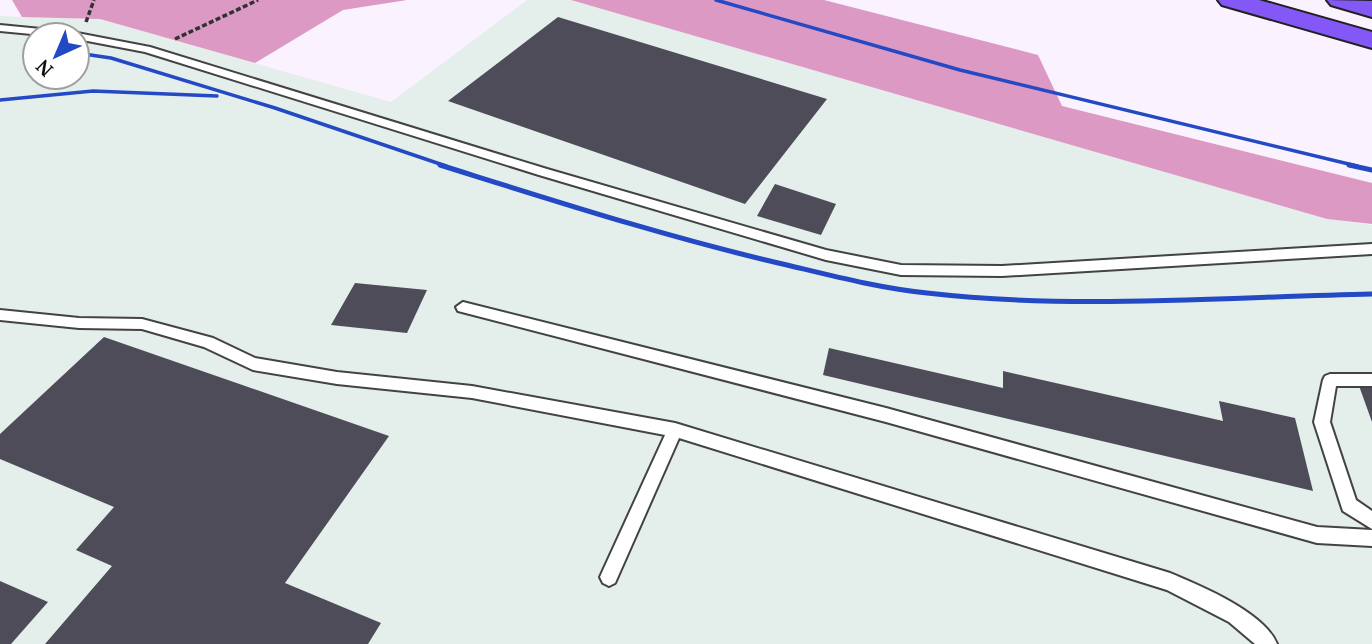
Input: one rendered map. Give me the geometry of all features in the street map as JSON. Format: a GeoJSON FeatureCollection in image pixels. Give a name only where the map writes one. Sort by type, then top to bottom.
{"type":"FeatureCollection","features":[{"type":"Feature","properties":{"kind":"highway"},"geometry":{"type":"LineString","coordinates":[[1339,0],[1372,9]]}},
{"type":"Feature","properties":{"kind":"highway"},"geometry":{"type":"LineString","coordinates":[[1232,1],[1372,40]]}},
{"type":"Feature","properties":{"kind":"lane"},"geometry":{"type":"LineString","coordinates":[[0,28],[21,30]]}},
{"type":"Feature","properties":{"kind":"lane"},"geometry":{"type":"LineString","coordinates":[[91,38],[153,50],[556,176],[826,255],[901,270],[1002,271],[1372,250]]}},
{"type":"Feature","properties":{"kind":"lane"},"geometry":{"type":"LineString","coordinates":[[463,307],[886,415],[1317,535],[1372,538]]}},
{"type":"Feature","properties":{"kind":"lane"},"geometry":{"type":"LineString","coordinates":[[0,315],[16,314],[79,323],[142,324],[208,342],[253,364],[337,378],[472,392],[676,430],[1170,582],[1214,603],[1261,635],[1268,644]]}},
{"type":"Feature","properties":{"kind":"lane"},"geometry":{"type":"LineString","coordinates":[[1372,380],[1330,380],[1322,422],[1349,505],[1372,522]]}},
{"type":"Feature","properties":{"kind":"lane"},"geometry":{"type":"LineString","coordinates":[[609,577],[676,430]]}},
{"type":"Feature","properties":{"kind":"path"},"geometry":{"type":"LineString","coordinates":[[153,50],[258,0]]}},
{"type":"Feature","properties":{"kind":"shaded area"},"geometry":{"type":"Polygon","coordinates":[[[12,0],[407,0],[343,10],[255,63],[100,19],[22,17],[12,0]]]}},
{"type":"Feature","properties":{"kind":"shaded area"},"geometry":{"type":"Polygon","coordinates":[[[527,0],[571,0],[1327,219],[1372,225],[1372,644],[0,644],[0,16],[100,19],[391,102],[527,0]]]}},
{"type":"Feature","properties":{"kind":"shaded area"},"geometry":{"type":"Polygon","coordinates":[[[571,0],[824,0],[1038,55],[1062,106],[1372,183],[1372,224],[1327,219],[571,0]]]}},
{"type":"Feature","properties":{"kind":"building"},"geometry":{"type":"Polygon","coordinates":[[[558,17],[827,99],[745,204],[448,101],[558,17]]]}},
{"type":"Feature","properties":{"kind":"building"},"geometry":{"type":"Polygon","coordinates":[[[775,184],[836,204],[821,235],[757,216],[775,184]]]}},
{"type":"Feature","properties":{"kind":"building"},"geometry":{"type":"Polygon","coordinates":[[[355,283],[427,290],[407,333],[331,325],[355,283]]]}},
{"type":"Feature","properties":{"kind":"building"},"geometry":{"type":"Polygon","coordinates":[[[104,337],[389,436],[285,583],[381,623],[368,644],[45,644],[112,566],[76,550],[114,507],[0,459],[0,434],[104,337]]]}},
{"type":"Feature","properties":{"kind":"building"},"geometry":{"type":"Polygon","coordinates":[[[829,348],[1003,388],[1003,371],[1223,421],[1219,401],[1295,418],[1313,491],[823,375],[829,348]]]}},
{"type":"Feature","properties":{"kind":"building"},"geometry":{"type":"Polygon","coordinates":[[[1358,383],[1372,385],[1372,422],[1358,383]]]}},
{"type":"Feature","properties":{"kind":"building"},"geometry":{"type":"Polygon","coordinates":[[[0,581],[48,602],[11,644],[0,644],[0,581]]]}},
{"type":"Feature","properties":{"kind":"railway"},"geometry":{"type":"LineString","coordinates":[[716,0],[960,70],[1357,166]]}},
{"type":"Feature","properties":{"kind":"railway"},"geometry":{"type":"LineString","coordinates":[[91,55],[111,58],[275,108],[446,166]]}},
{"type":"Feature","properties":{"kind":"railway"},"geometry":{"type":"LineString","coordinates":[[0,100],[93,91],[217,96]]}},
{"type":"Feature","properties":{"kind":"railway"},"geometry":{"type":"LineString","coordinates":[[440,165],[699,243],[909,291],[982,298],[1093,302],[1372,294]]}},
{"type":"Feature","properties":{"kind":"railway"},"geometry":{"type":"LineString","coordinates":[[1349,165],[1372,170]]}}]}
